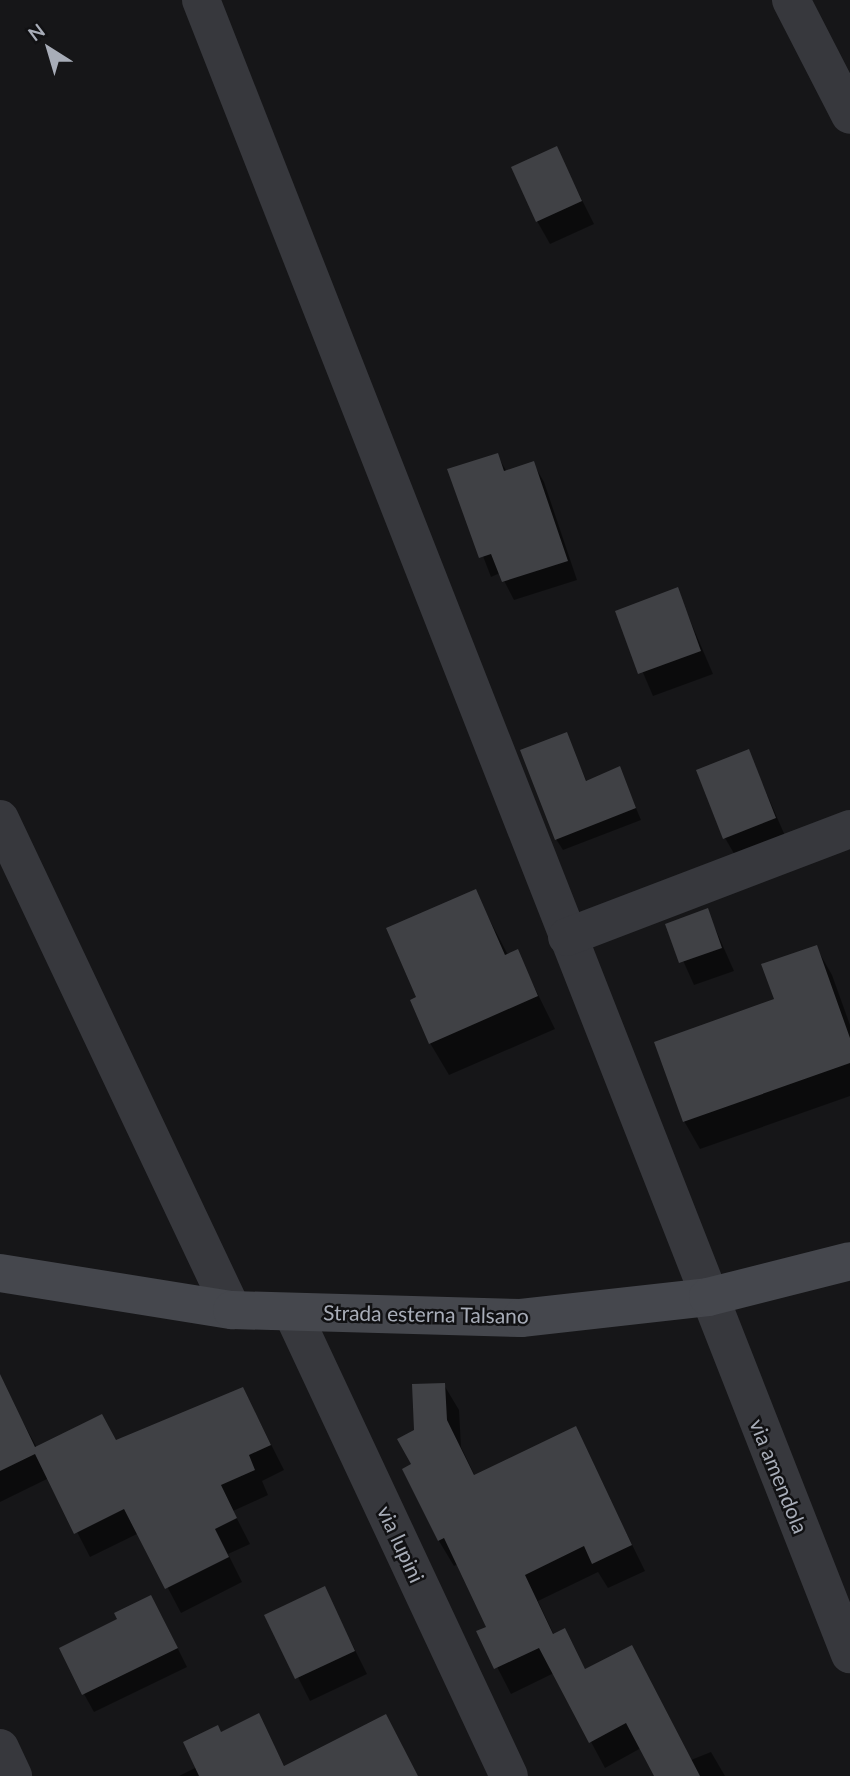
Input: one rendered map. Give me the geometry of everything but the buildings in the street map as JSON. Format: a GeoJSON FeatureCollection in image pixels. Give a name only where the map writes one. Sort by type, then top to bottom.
{"type":"FeatureCollection","features":[{"type":"Feature","properties":{"kind":"street","name":"via amendola"},"geometry":{"type":"LineString","coordinates":[[201,0],[850,1654]]}},
{"type":"Feature","properties":{"kind":"street"},"geometry":{"type":"LineString","coordinates":[[790,0],[850,115]]}},
{"type":"Feature","properties":{"kind":"street"},"geometry":{"type":"LineString","coordinates":[[0,819],[232,1310]]}},
{"type":"Feature","properties":{"kind":"street"},"geometry":{"type":"LineString","coordinates":[[568,937],[847,840]]}},
{"type":"Feature","properties":{"kind":"street","name":"Strada esterna Talsano"},"geometry":{"type":"LineString","coordinates":[[0,1273],[232,1310],[521,1318],[708,1297],[850,1261]]}},
{"type":"Feature","properties":{"kind":"street","name":"via lupini"},"geometry":{"type":"LineString","coordinates":[[292,1312],[509,1776]]}},
{"type":"Feature","properties":{"kind":"street"},"geometry":{"type":"LineString","coordinates":[[0,1748],[13,1776]]}}]}
